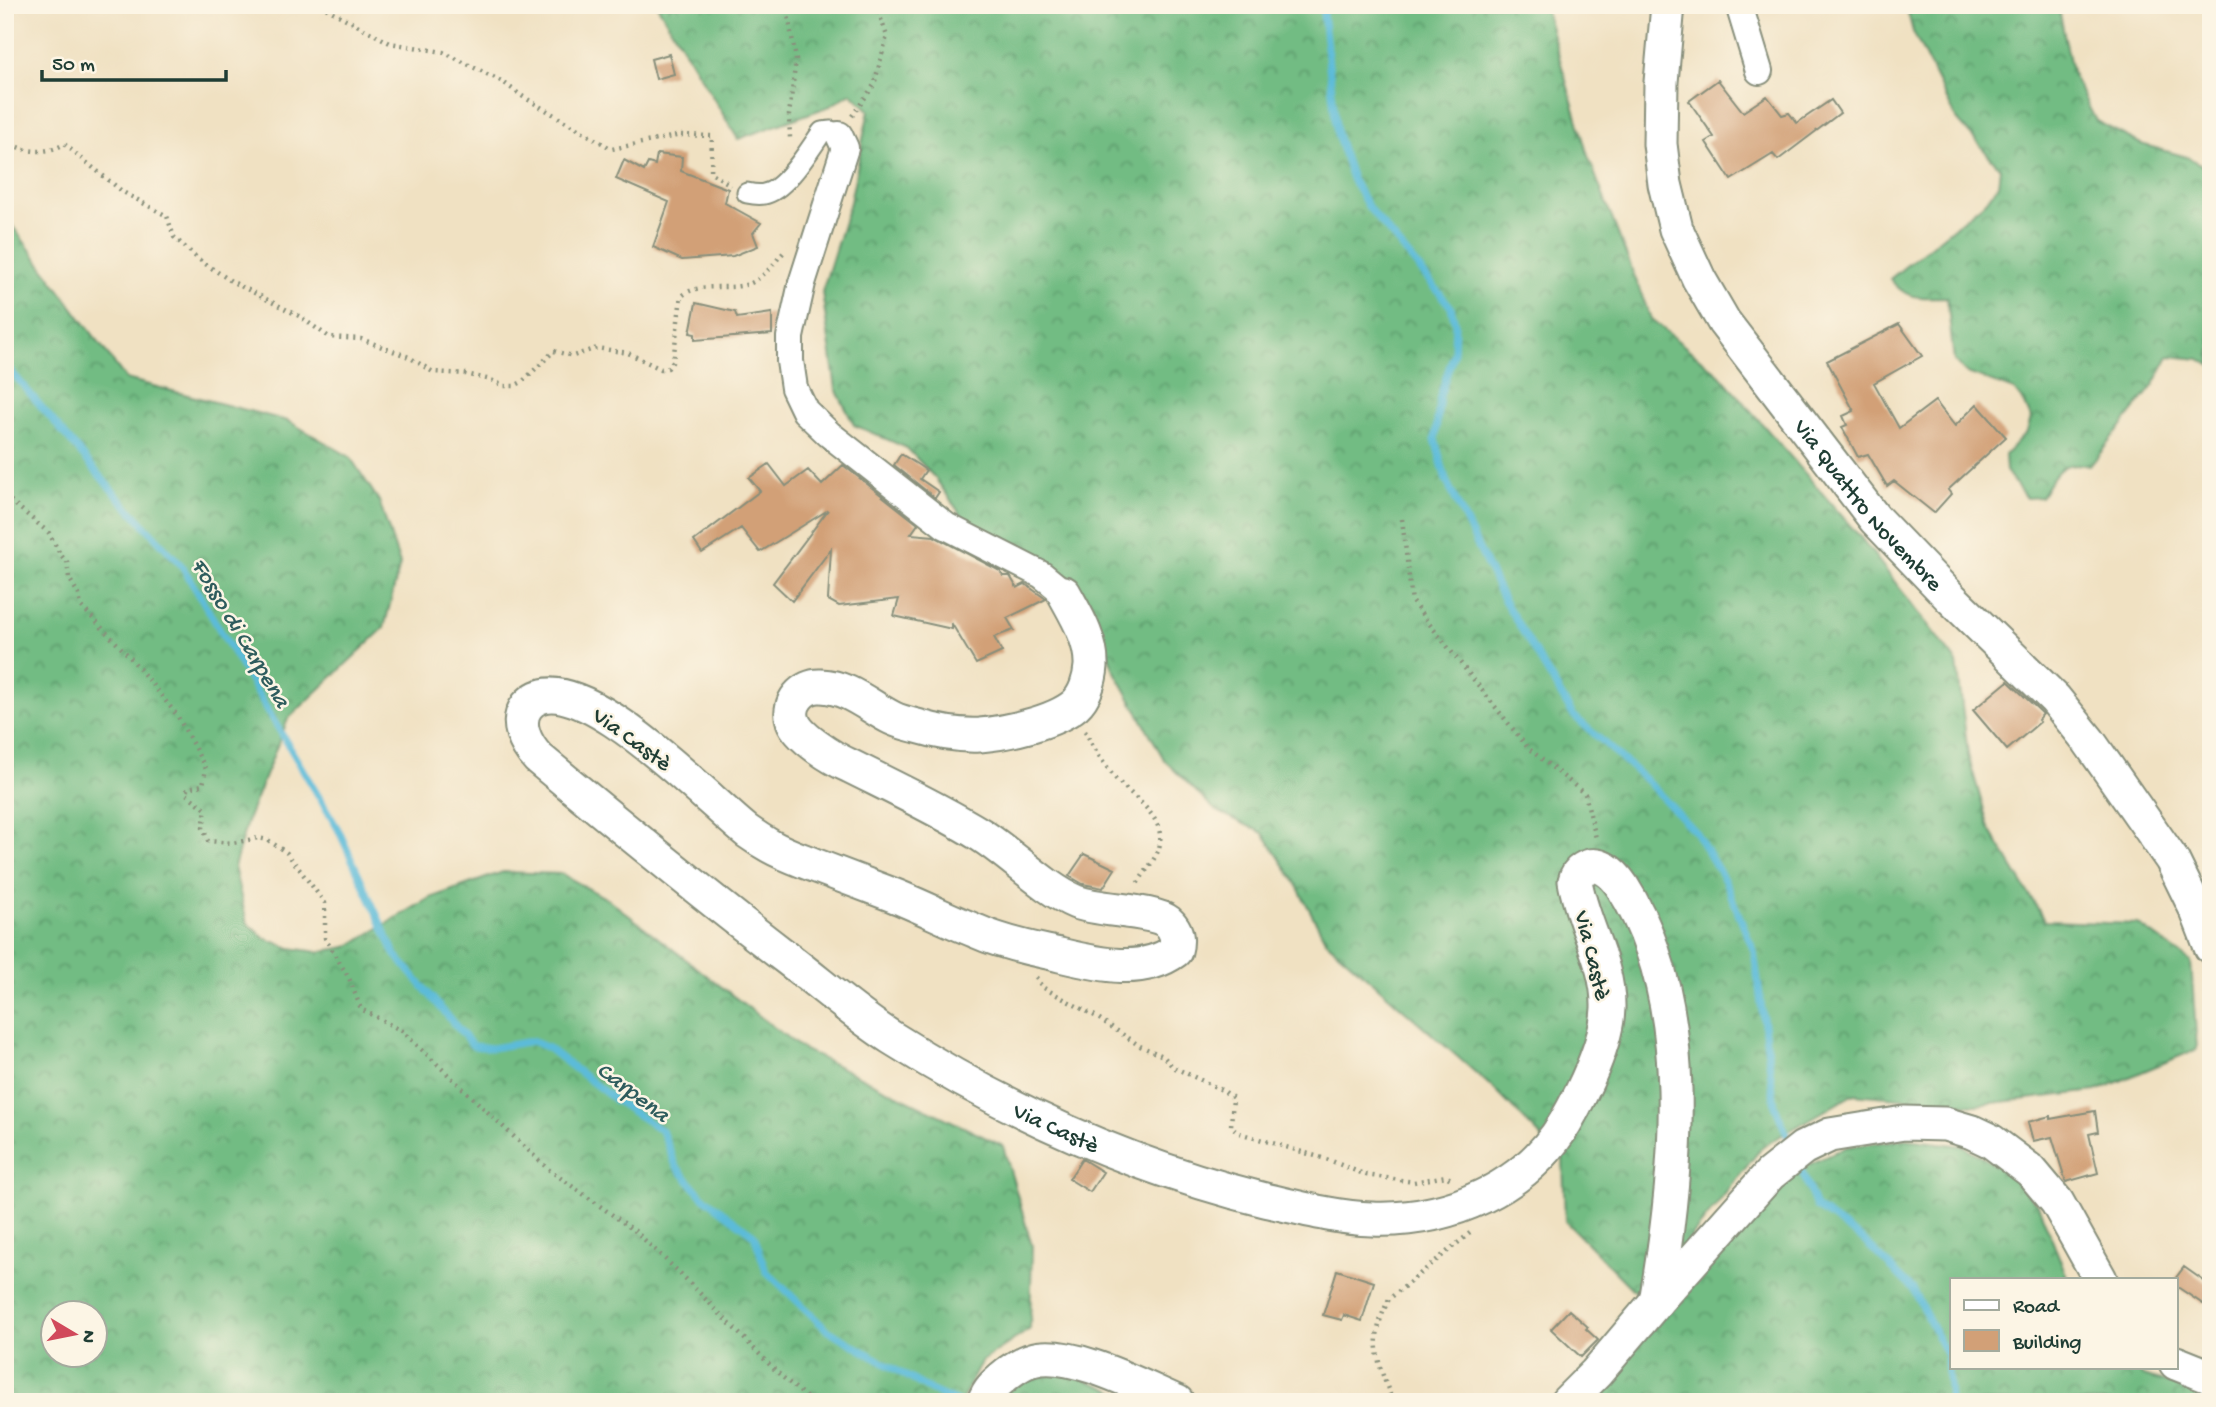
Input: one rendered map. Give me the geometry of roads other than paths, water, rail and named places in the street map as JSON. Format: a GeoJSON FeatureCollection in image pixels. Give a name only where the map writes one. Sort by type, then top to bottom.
{"type":"FeatureCollection","features":[{"type":"Feature","properties":{"kind":"street","name":"Via Quattro Novembre"},"geometry":{"type":"LineString","coordinates":[[1668,5],[1661,82],[1660,144],[1665,184],[1676,229],[1699,279],[1724,322],[1875,519],[1951,598],[2055,699],[2088,740],[2172,860],[2211,947]]}},
{"type":"Feature","properties":{"kind":"street"},"geometry":{"type":"LineString","coordinates":[[1739,5],[1759,71]]}},
{"type":"Feature","properties":{"kind":"street"},"geometry":{"type":"LineString","coordinates":[[747,193],[766,194],[793,172],[822,132],[831,131],[839,135],[845,148],[802,283],[790,337],[789,361],[794,388],[805,411],[848,450],[946,526],[1042,575],[1064,593]]}},
{"type":"Feature","properties":{"kind":"street","name":"Via Castè"},"geometry":{"type":"LineString","coordinates":[[1064,593],[1085,635],[1091,666],[1082,697],[1074,706],[1055,716],[1024,726],[979,735],[950,733],[893,719],[853,694],[823,686],[812,686],[795,698],[793,720],[804,736],[845,764],[980,835],[1062,895],[1096,909],[1166,920],[1176,934],[1175,951],[1157,961],[1104,965],[1021,946],[978,933],[921,906],[784,854],[747,831],[626,728],[591,706],[569,698],[545,696],[535,699],[524,711],[522,730],[529,748],[558,776],[705,895],[889,1037],[995,1098],[1118,1154],[1254,1197],[1373,1219],[1421,1215],[1488,1195],[1532,1166],[1555,1139],[1576,1105],[1601,1040],[1608,1009],[1605,983],[1575,881],[1582,869],[1589,866],[1602,867],[1617,878],[1637,910],[1652,949],[1668,1012],[1674,1084],[1674,1155],[1668,1229],[1656,1301]]}},
{"type":"Feature","properties":{"kind":"street"},"geometry":{"type":"LineString","coordinates":[[1567,1402],[1596,1373],[1656,1301],[1770,1174],[1803,1148],[1830,1135],[1904,1123],[1945,1124],[1991,1141],[2031,1171],[2057,1202],[2099,1278]]}},
{"type":"Feature","properties":{"kind":"street"},"geometry":{"type":"LineString","coordinates":[[985,1398],[999,1380],[1018,1366],[1033,1359],[1057,1359],[1087,1364],[1177,1402]]}},
{"type":"Feature","properties":{"kind":"street"},"geometry":{"type":"LineString","coordinates":[[2178,1364],[2211,1377]]}},
{"type":"Feature","properties":{"kind":"waterway"},"geometry":{"type":"LineString","coordinates":[[1322,5],[1337,134],[1352,179],[1369,208],[1451,307],[1455,323],[1454,352],[1440,396],[1435,439],[1446,480],[1502,597],[1573,715],[1648,782],[1696,833],[1725,881],[1754,951],[1775,1106],[1792,1147]]}},
{"type":"Feature","properties":{"kind":"waterway","name":"Carpena"},"geometry":{"type":"LineString","coordinates":[[5,364],[111,489],[182,566],[338,829],[395,954],[473,1046],[492,1048],[532,1041],[548,1048],[615,1100],[662,1131],[676,1166],[702,1196],[754,1235],[766,1271],[826,1329],[930,1390],[957,1402]]}},
{"type":"Feature","properties":{"kind":"waterway"},"geometry":{"type":"LineString","coordinates":[[1799,1164],[1816,1207],[1863,1240],[1913,1289],[1947,1356],[1950,1402]]}},
{"type":"Feature","properties":{"kind":"water label","name":"Fosso di Carpena"},"geometry":{"type":"Point","coordinates":[242,632]}}]}
